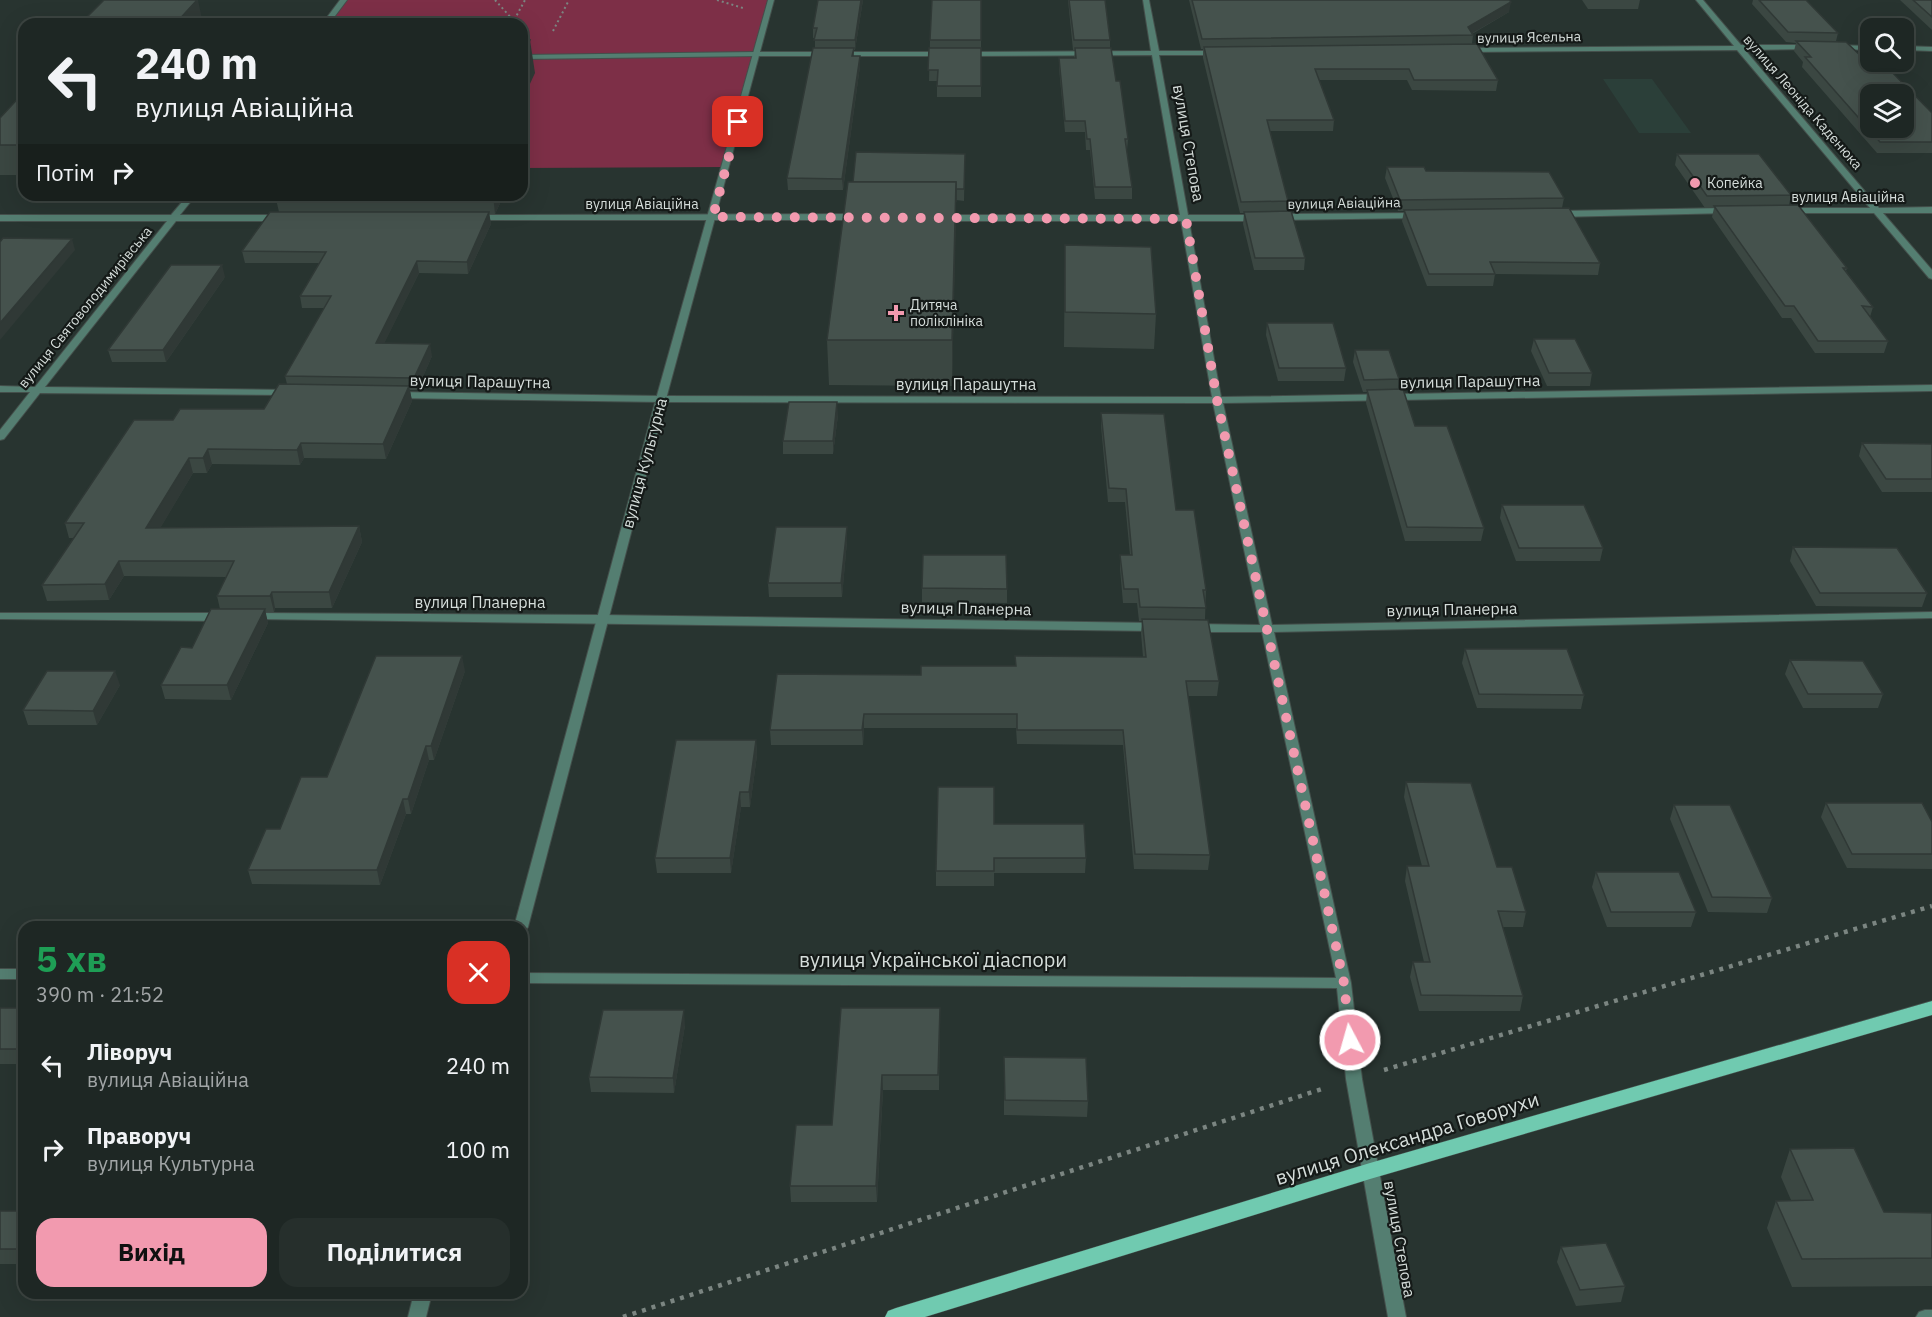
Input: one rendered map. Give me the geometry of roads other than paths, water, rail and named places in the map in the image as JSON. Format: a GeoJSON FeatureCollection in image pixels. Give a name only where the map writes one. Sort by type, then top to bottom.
{"type":"FeatureCollection","features":[{"type":"Feature","properties":{"kind":"main road","name":"вулиця Олександра Говорухи"},"geometry":{"type":"LineString","coordinates":[[896,1317],[1371,1171],[1932,1008]]}},
{"type":"Feature","properties":{"kind":"street"},"geometry":{"type":"LineString","coordinates":[[330,18],[344,0]]}},
{"type":"Feature","properties":{"kind":"street","name":"вулиця Культурна"},"geometry":{"type":"LineString","coordinates":[[523,921],[661,399],[771,0]]}},
{"type":"Feature","properties":{"kind":"street","name":"вулиця Степова"},"geometry":{"type":"LineString","coordinates":[[1146,0],[1217,400],[1344,983],[1354,1079],[1397,1317]]}},
{"type":"Feature","properties":{"kind":"street","name":"вулиця Леоніда Каденюка"},"geometry":{"type":"LineString","coordinates":[[1699,0],[1932,276]]}},
{"type":"Feature","properties":{"kind":"street","name":"вулиця Ясельна"},"geometry":{"type":"LineString","coordinates":[[1452,50],[1815,47]]}},
{"type":"Feature","properties":{"kind":"street"},"geometry":{"type":"LineString","coordinates":[[1826,47],[1860,48]]}},
{"type":"Feature","properties":{"kind":"street"},"geometry":{"type":"LineString","coordinates":[[1914,48],[1932,48]]}},
{"type":"Feature","properties":{"kind":"street"},"geometry":{"type":"LineString","coordinates":[[528,57],[1227,53]]}},
{"type":"Feature","properties":{"kind":"street","name":"вулиця Святоволодимирівська"},"geometry":{"type":"LineString","coordinates":[[0,437],[187,201]]}},
{"type":"Feature","properties":{"kind":"street","name":"вулиця Авіаційна"},"geometry":{"type":"LineString","coordinates":[[1782,211],[1932,210]]}},
{"type":"Feature","properties":{"kind":"street"},"geometry":{"type":"LineString","coordinates":[[1543,214],[1734,211]]}},
{"type":"Feature","properties":{"kind":"street","name":"вулиця Авіаційна"},"geometry":{"type":"LineString","coordinates":[[926,218],[1186,219],[1424,216]]}},
{"type":"Feature","properties":{"kind":"street","name":"вулиця Авіаційна"},"geometry":{"type":"LineString","coordinates":[[461,218],[867,217]]}},
{"type":"Feature","properties":{"kind":"street"},"geometry":{"type":"LineString","coordinates":[[0,218],[293,218]]}},
{"type":"Feature","properties":{"kind":"street","name":"вулиця Парашутна"},"geometry":{"type":"LineString","coordinates":[[378,395],[661,399],[1217,400],[1932,388]]}},
{"type":"Feature","properties":{"kind":"street"},"geometry":{"type":"LineString","coordinates":[[0,389],[307,394]]}},
{"type":"Feature","properties":{"kind":"street","name":"вулиця Планерна"},"geometry":{"type":"LineString","coordinates":[[0,616],[602,619],[1268,629],[1932,615]]}},
{"type":"Feature","properties":{"kind":"street"},"geometry":{"type":"LineString","coordinates":[[0,974],[18,974]]}},
{"type":"Feature","properties":{"kind":"street","name":"вулиця Української діаспори"},"geometry":{"type":"LineString","coordinates":[[528,978],[1344,983]]}},
{"type":"Feature","properties":{"kind":"street"},"geometry":{"type":"LineString","coordinates":[[417,1317],[422,1299]]}},
{"type":"Feature","properties":{"kind":"street"},"geometry":{"type":"LineString","coordinates":[[1925,1317],[1932,1317]]}},
{"type":"Feature","properties":{"kind":"place","name":"Копейка"},"geometry":{"type":"Point","coordinates":[1695,183]}},
{"type":"Feature","properties":{"kind":"place","name":"Дитяча поліклініка"},"geometry":{"type":"Point","coordinates":[896,313]}}]}
